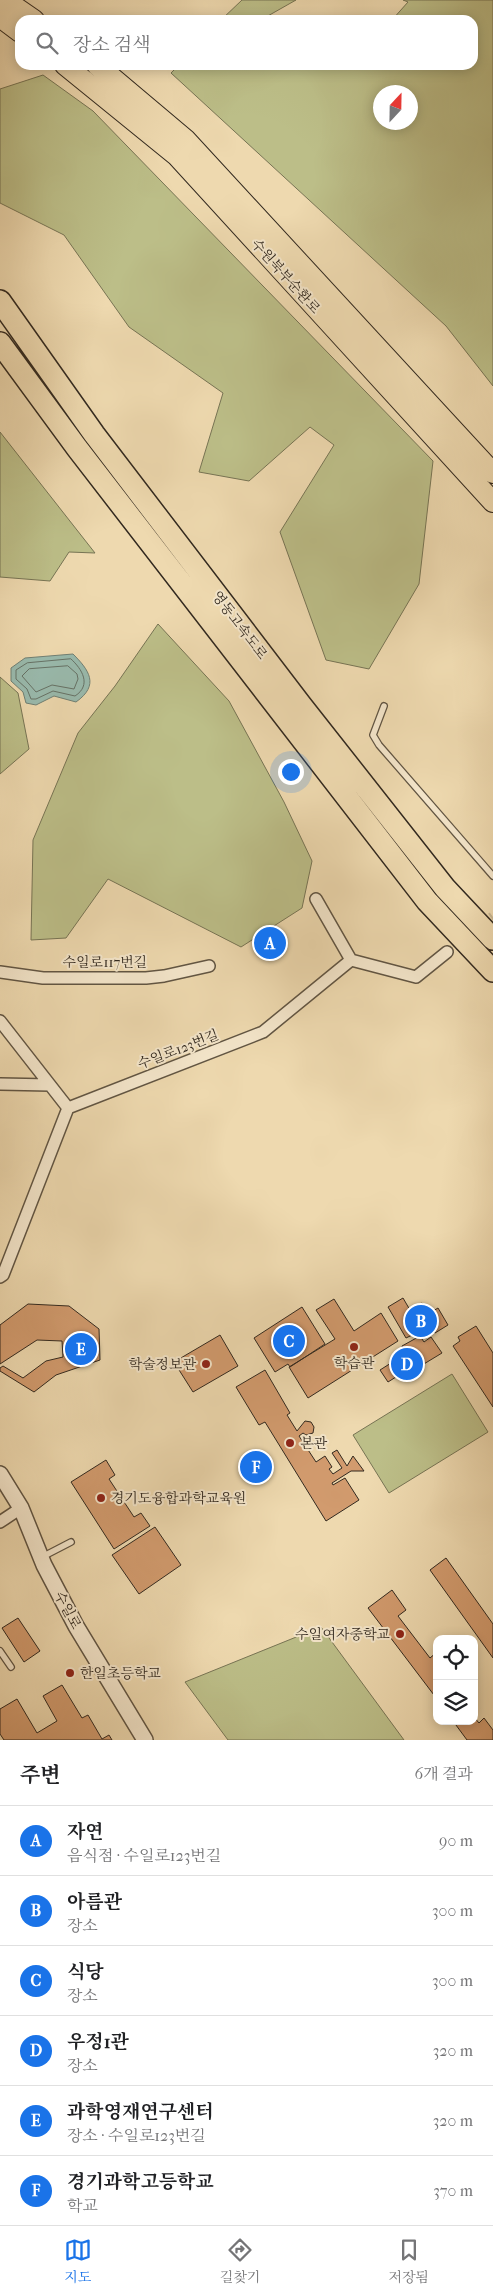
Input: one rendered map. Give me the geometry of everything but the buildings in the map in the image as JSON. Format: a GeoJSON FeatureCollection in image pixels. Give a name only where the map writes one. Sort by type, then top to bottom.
{"type":"FeatureCollection","features":[{"type":"Feature","properties":{"kind":"highway"},"geometry":{"type":"LineString","coordinates":[[5,0],[27,15]]}},
{"type":"Feature","properties":{"kind":"highway"},"geometry":{"type":"LineString","coordinates":[[0,17],[15,28]]}},
{"type":"Feature","properties":{"kind":"highway","name":"수원북부순환로"},"geometry":{"type":"LineString","coordinates":[[72,70],[182,148],[493,502]]}},
{"type":"Feature","properties":{"kind":"highway","name":"수원북부순환로"},"geometry":{"type":"LineString","coordinates":[[102,70],[182,148],[493,473]]}},
{"type":"Feature","properties":{"kind":"highway","name":"영동고속도로"},"geometry":{"type":"LineString","coordinates":[[0,301],[94,434],[301,705],[445,888],[493,939]]}},
{"type":"Feature","properties":{"kind":"highway","name":"영동고속도로"},"geometry":{"type":"LineString","coordinates":[[0,343],[83,456],[421,894],[493,971]]}},
{"type":"Feature","properties":{"kind":"street"},"geometry":{"type":"LineString","coordinates":[[316,899],[351,960],[416,977],[447,952]]}},
{"type":"Feature","properties":{"kind":"street","name":"수일로123번길"},"geometry":{"type":"LineString","coordinates":[[68,1108],[263,1032],[351,960]]}},
{"type":"Feature","properties":{"kind":"street","name":"수일로117번길"},"geometry":{"type":"LineString","coordinates":[[0,972],[43,978],[146,978],[209,966]]}},
{"type":"Feature","properties":{"kind":"street"},"geometry":{"type":"LineString","coordinates":[[0,1277],[3,1275],[68,1108],[1,1025]]}},
{"type":"Feature","properties":{"kind":"street"},"geometry":{"type":"LineString","coordinates":[[0,1084],[50,1085]]}},
{"type":"Feature","properties":{"kind":"street","name":"수일로"},"geometry":{"type":"LineString","coordinates":[[0,1474],[21,1508],[41,1557],[76,1626],[145,1740]]}},
{"type":"Feature","properties":{"kind":"street"},"geometry":{"type":"LineString","coordinates":[[0,1522],[21,1508]]}},
{"type":"Feature","properties":{"kind":"lane"},"geometry":{"type":"LineString","coordinates":[[384,706],[373,735],[379,745],[493,876]]}},
{"type":"Feature","properties":{"kind":"lane"},"geometry":{"type":"LineString","coordinates":[[41,1557],[71,1542]]}},
{"type":"Feature","properties":{"kind":"lane"},"geometry":{"type":"LineString","coordinates":[[0,1650],[11,1667]]}},
{"type":"Feature","properties":{"kind":"green space"},"geometry":{"type":"Polygon","coordinates":[[[242,0],[296,0],[270,15],[226,15],[242,0]]]}},
{"type":"Feature","properties":{"kind":"green space"},"geometry":{"type":"Polygon","coordinates":[[[403,0],[493,0],[493,386],[446,326],[171,73],[174,70],[478,70],[478,15],[396,15],[408,2],[403,0]]]}},
{"type":"Feature","properties":{"kind":"green space"},"geometry":{"type":"Polygon","coordinates":[[[43,75],[93,111],[433,461],[419,584],[369,669],[326,660],[280,532],[334,445],[310,427],[249,481],[199,472],[223,393],[129,327],[64,235],[0,203],[0,89],[43,75]]]}},
{"type":"Feature","properties":{"kind":"green space"},"geometry":{"type":"Polygon","coordinates":[[[0,432],[95,553],[69,552],[50,581],[0,577],[0,432]]]}},
{"type":"Feature","properties":{"kind":"green space"},"geometry":{"type":"Polygon","coordinates":[[[158,624],[229,701],[284,802],[312,861],[302,908],[241,947],[108,879],[66,938],[31,940],[33,840],[78,733],[115,686],[158,624]]]}},
{"type":"Feature","properties":{"kind":"green space"},"geometry":{"type":"Polygon","coordinates":[[[0,677],[18,693],[29,749],[0,774],[0,677]]]}},
{"type":"Feature","properties":{"kind":"green space"},"geometry":{"type":"Polygon","coordinates":[[[452,1374],[488,1432],[389,1493],[353,1435],[452,1374]]]}},
{"type":"Feature","properties":{"kind":"green space"},"geometry":{"type":"Polygon","coordinates":[[[321,1627],[404,1740],[228,1740],[185,1682],[321,1627]]]}},
{"type":"Feature","properties":{"kind":"water"},"geometry":{"type":"Polygon","coordinates":[[[73,654],[84,666],[90,678],[88,690],[83,696],[76,702],[54,696],[36,705],[26,703],[23,692],[11,681],[11,668],[25,658],[73,654]]]}},
{"type":"Feature","properties":{"kind":"tunnel"},"geometry":{"type":"LineString","coordinates":[[478,928],[493,917]]}},
{"type":"Feature","properties":{"kind":"place","name":"자연"},"geometry":{"type":"Point","coordinates":[270,943]}},
{"type":"Feature","properties":{"kind":"place","name":"아름관"},"geometry":{"type":"Point","coordinates":[421,1321]}},
{"type":"Feature","properties":{"kind":"place","name":"식당"},"geometry":{"type":"Point","coordinates":[289,1341]}},
{"type":"Feature","properties":{"kind":"place","name":"학습관"},"geometry":{"type":"Point","coordinates":[354,1347]}},
{"type":"Feature","properties":{"kind":"place","name":"과학영재연구센터"},"geometry":{"type":"Point","coordinates":[81,1349]}},
{"type":"Feature","properties":{"kind":"place","name":"학술정보관"},"geometry":{"type":"Point","coordinates":[206,1364]}},
{"type":"Feature","properties":{"kind":"place","name":"우정1관"},"geometry":{"type":"Point","coordinates":[407,1364]}},
{"type":"Feature","properties":{"kind":"place","name":"본관"},"geometry":{"type":"Point","coordinates":[290,1443]}},
{"type":"Feature","properties":{"kind":"place","name":"경기과학고등학교"},"geometry":{"type":"Point","coordinates":[256,1467]}},
{"type":"Feature","properties":{"kind":"place","name":"경기도융합과학교육원"},"geometry":{"type":"Point","coordinates":[101,1498]}},
{"type":"Feature","properties":{"kind":"place","name":"수일여자중학교"},"geometry":{"type":"Point","coordinates":[400,1634]}},
{"type":"Feature","properties":{"kind":"place","name":"한일초등학교"},"geometry":{"type":"Point","coordinates":[70,1673]}}]}
